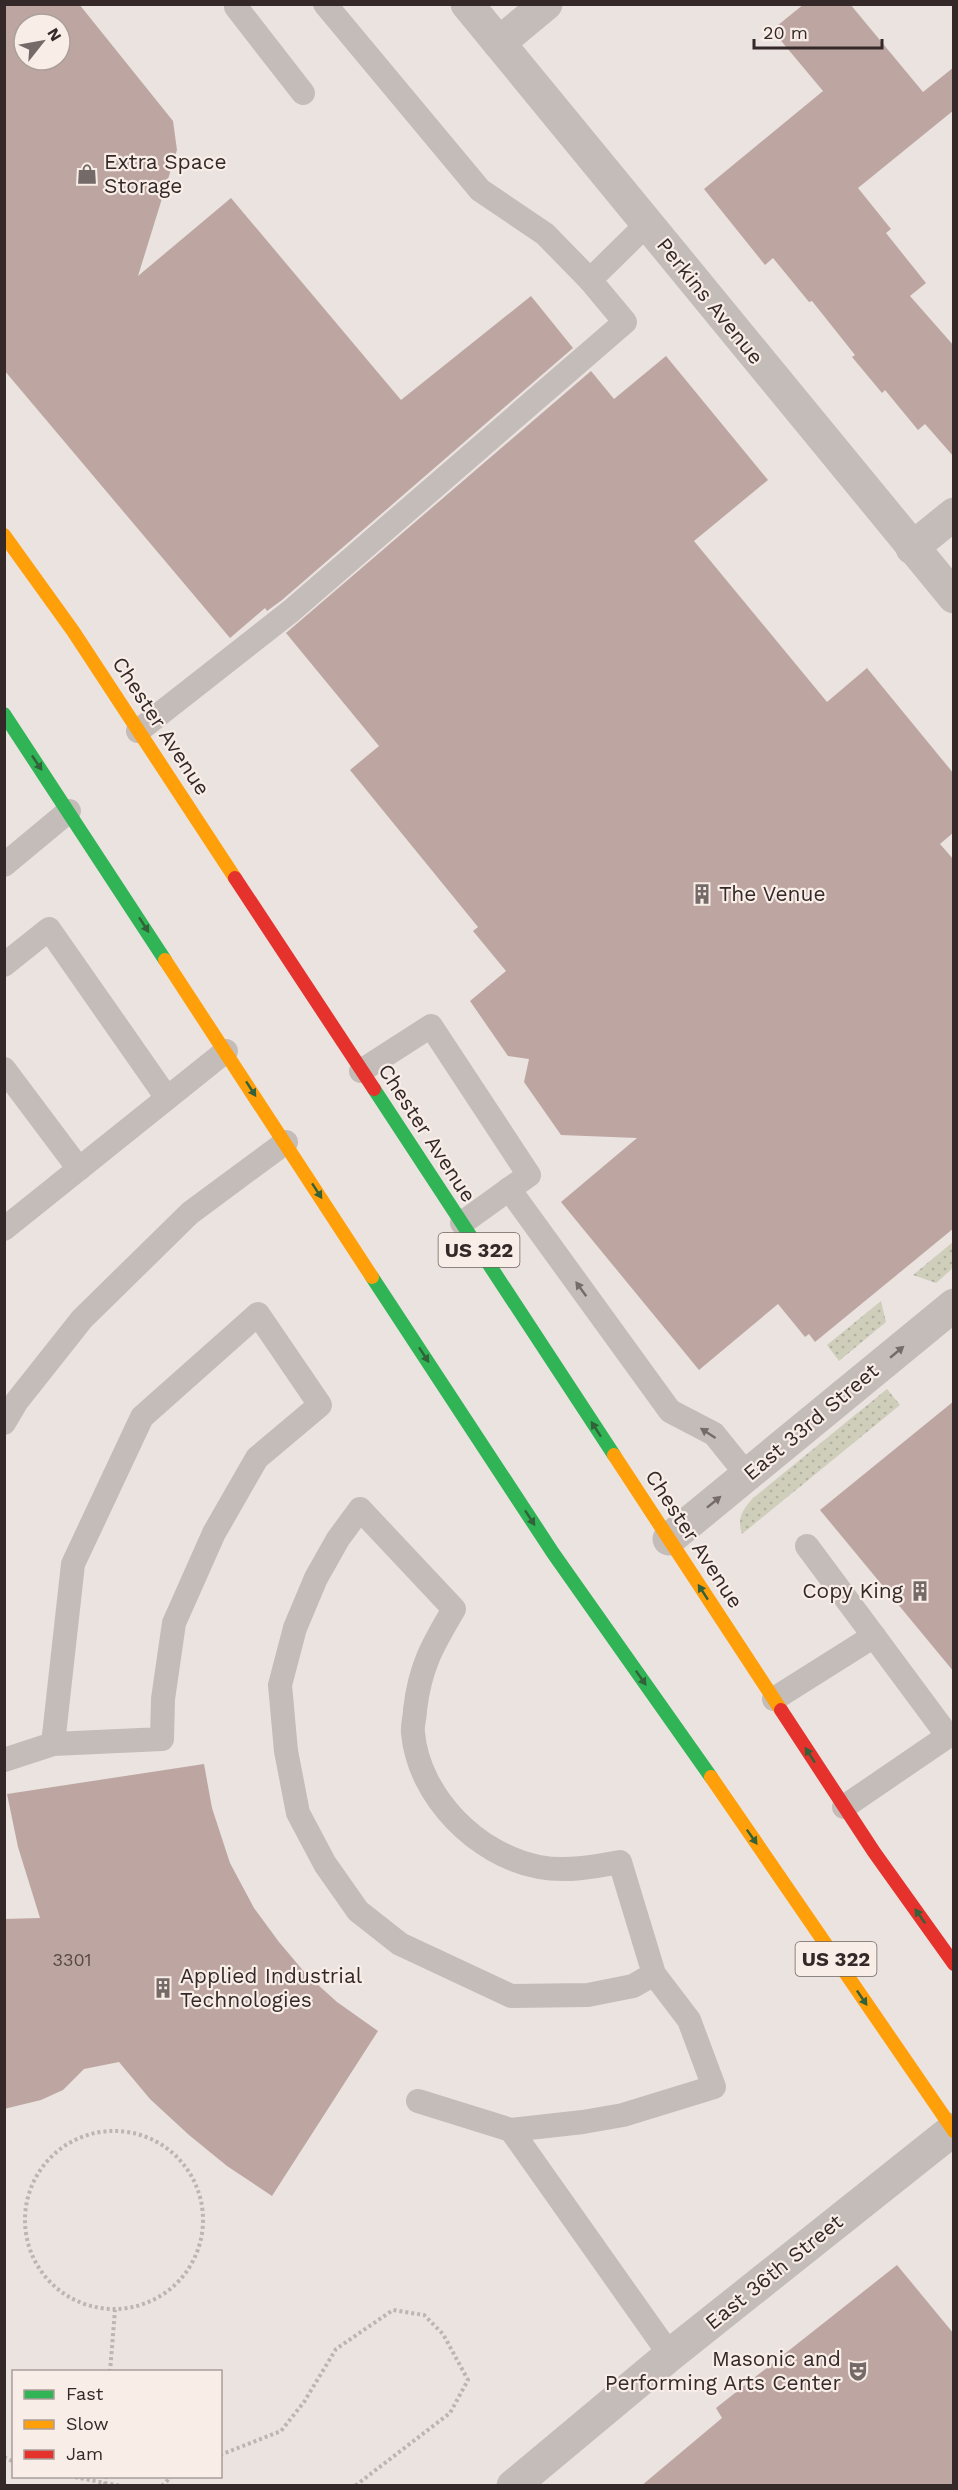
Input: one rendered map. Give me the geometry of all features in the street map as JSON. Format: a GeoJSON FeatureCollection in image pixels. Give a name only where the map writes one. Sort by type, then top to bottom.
{"type":"FeatureCollection","features":[{"type":"Feature","properties":{"kind":"main road","name":"Chester Avenue"},"geometry":{"type":"LineString","coordinates":[[4,535],[73,631],[844,1807],[954,1964]]}},
{"type":"Feature","properties":{"kind":"main road","name":"US 322"},"geometry":{"type":"LineString","coordinates":[[4,714],[553,1553],[719,1788],[953,2130]]}},
{"type":"Feature","properties":{"kind":"street","name":"Perkins Avenue"},"geometry":{"type":"LineString","coordinates":[[467,4],[954,597]]}},
{"type":"Feature","properties":{"kind":"street"},"geometry":{"type":"LineString","coordinates":[[499,43],[546,4]]}},
{"type":"Feature","properties":{"kind":"street"},"geometry":{"type":"LineString","coordinates":[[912,548],[954,514]]}},
{"type":"Feature","properties":{"kind":"street","name":"East 33rd Street"},"geometry":{"type":"LineString","coordinates":[[669,1539],[954,1305]]}},
{"type":"Feature","properties":{"kind":"street","name":"East 36th Street"},"geometry":{"type":"LineString","coordinates":[[513,2486],[670,2355],[953,2130]]}},
{"type":"Feature","properties":{"kind":"lane"},"geometry":{"type":"LineString","coordinates":[[239,4],[236,7],[303,93]]}},
{"type":"Feature","properties":{"kind":"lane"},"geometry":{"type":"LineString","coordinates":[[138,731],[291,611],[625,322],[590,280],[545,234],[480,190],[325,4]]}},
{"type":"Feature","properties":{"kind":"lane"},"geometry":{"type":"LineString","coordinates":[[590,280],[647,225]]}},
{"type":"Feature","properties":{"kind":"lane"},"geometry":{"type":"LineString","coordinates":[[4,865],[69,811]]}},
{"type":"Feature","properties":{"kind":"lane"},"geometry":{"type":"LineString","coordinates":[[4,964],[50,930],[167,1098]]}},
{"type":"Feature","properties":{"kind":"lane"},"geometry":{"type":"LineString","coordinates":[[361,1071],[431,1026],[529,1175],[462,1223]]}},
{"type":"Feature","properties":{"kind":"lane"},"geometry":{"type":"LineString","coordinates":[[4,1228],[226,1051]]}},
{"type":"Feature","properties":{"kind":"lane"},"geometry":{"type":"LineString","coordinates":[[4,1069],[79,1169]]}},
{"type":"Feature","properties":{"kind":"lane"},"geometry":{"type":"LineString","coordinates":[[4,1423],[16,1401],[90,1311],[190,1213],[285,1142]]}},
{"type":"Feature","properties":{"kind":"lane"},"geometry":{"type":"LineString","coordinates":[[509,1189],[670,1412],[714,1434],[747,1475]]}},
{"type":"Feature","properties":{"kind":"lane"},"geometry":{"type":"LineString","coordinates":[[4,1760],[53,1744],[162,1739],[163,1699],[174,1623],[214,1533],[256,1458],[320,1405],[258,1314],[142,1417],[73,1564],[53,1744]]}},
{"type":"Feature","properties":{"kind":"lane"},"geometry":{"type":"LineString","coordinates":[[418,2101],[511,2130],[623,2115],[714,2086],[689,2020],[654,1974],[620,1862],[574,1870],[540,1867],[509,1859],[478,1840],[442,1806],[423,1772],[413,1732],[419,1680],[434,1642],[454,1609],[360,1509],[338,1539],[316,1578],[295,1628],[280,1685],[286,1751],[298,1813],[325,1864],[358,1911],[400,1944],[511,1996],[588,1995],[633,1986],[654,1974]]}},
{"type":"Feature","properties":{"kind":"lane"},"geometry":{"type":"LineString","coordinates":[[807,1546],[951,1739],[844,1807]]}},
{"type":"Feature","properties":{"kind":"lane"},"geometry":{"type":"LineString","coordinates":[[774,1699],[874,1636]]}},
{"type":"Feature","properties":{"kind":"lane"},"geometry":{"type":"LineString","coordinates":[[511,2130],[670,2355]]}},
{"type":"Feature","properties":{"kind":"path"},"geometry":{"type":"LineString","coordinates":[[104,2131],[134,2132],[162,2144],[184,2164],[198,2189],[204,2217],[201,2245],[188,2271],[168,2292],[143,2306],[115,2310],[85,2306],[58,2290],[38,2268],[26,2240],[25,2210],[33,2181],[50,2156],[75,2139],[104,2131]]}},
{"type":"Feature","properties":{"kind":"path"},"geometry":{"type":"LineString","coordinates":[[110,2370],[115,2310]]}},
{"type":"Feature","properties":{"kind":"path"},"geometry":{"type":"LineString","coordinates":[[222,2454],[281,2431],[304,2402],[336,2349],[358,2333],[393,2310],[423,2315],[443,2334],[468,2380],[450,2413],[355,2486]]}},
{"type":"Feature","properties":{"kind":"path"},"geometry":{"type":"LineString","coordinates":[[78,2478],[121,2486]]}},
{"type":"Feature","properties":{"kind":"green space"},"geometry":{"type":"Polygon","coordinates":[[[953,1242],[953,1268],[936,1283],[913,1275],[953,1242]]]}},
{"type":"Feature","properties":{"kind":"green space"},"geometry":{"type":"Polygon","coordinates":[[[881,1301],[886,1322],[839,1361],[827,1345],[881,1301]]]}},
{"type":"Feature","properties":{"kind":"green space"},"geometry":{"type":"Polygon","coordinates":[[[887,1389],[900,1405],[742,1534],[741,1515],[752,1499],[887,1389]]]}},
{"type":"Feature","properties":{"kind":"building"},"geometry":{"type":"Polygon","coordinates":[[[4,4],[79,4],[173,121],[177,150],[138,276],[231,198],[401,400],[531,296],[573,348],[282,600],[267,611],[265,608],[230,638],[4,370],[4,4]]]}},
{"type":"Feature","properties":{"kind":"building"},"geometry":{"type":"Polygon","coordinates":[[[804,4],[850,4],[923,92],[954,67],[954,110],[858,188],[891,229],[886,233],[926,283],[910,296],[954,346],[954,457],[925,424],[918,430],[885,390],[882,393],[852,357],[855,355],[812,301],[809,302],[773,258],[765,265],[704,189],[823,91],[772,30],[804,4]]]}},
{"type":"Feature","properties":{"kind":"building","name":"The Venue"},"geometry":{"type":"Polygon","coordinates":[[[666,356],[768,480],[694,541],[827,702],[867,668],[954,774],[954,832],[940,844],[954,860],[954,1228],[815,1342],[809,1334],[805,1337],[778,1304],[699,1370],[561,1202],[637,1138],[561,1135],[524,1082],[529,1059],[508,1056],[470,1001],[506,971],[473,931],[478,927],[350,770],[379,746],[286,633],[591,371],[614,399],[666,356]]]}},
{"type":"Feature","properties":{"kind":"building","name":"Copy King"},"geometry":{"type":"Polygon","coordinates":[[[954,1401],[954,1672],[820,1510],[954,1401]]]}},
{"type":"Feature","properties":{"kind":"building","name":"Applied Industrial Technologies"},"geometry":{"type":"Polygon","coordinates":[[[204,1764],[212,1808],[230,1863],[254,1908],[306,1974],[337,2002],[378,2031],[272,2196],[227,2166],[189,2135],[150,2099],[119,2062],[84,2069],[63,2090],[41,2100],[4,2109],[4,1919],[40,1918],[18,1847],[7,1794],[204,1764]]]}},
{"type":"Feature","properties":{"kind":"building","name":"Masonic and Performing Arts Center"},"geometry":{"type":"Polygon","coordinates":[[[897,2265],[954,2334],[954,2486],[641,2486],[722,2418],[716,2408],[897,2265]]]}},
{"type":"Feature","properties":{"kind":"traffic: fast"},"geometry":{"type":"LineString","coordinates":[[4,714],[165,960]]}},
{"type":"Feature","properties":{"kind":"traffic: fast"},"geometry":{"type":"LineString","coordinates":[[374,1089],[614,1455]]}},
{"type":"Feature","properties":{"kind":"traffic: fast"},"geometry":{"type":"LineString","coordinates":[[372,1277],[553,1553],[711,1777]]}},
{"type":"Feature","properties":{"kind":"traffic: slow"},"geometry":{"type":"LineString","coordinates":[[4,535],[73,631],[235,878]]}},
{"type":"Feature","properties":{"kind":"traffic: slow"},"geometry":{"type":"LineString","coordinates":[[165,960],[372,1277]]}},
{"type":"Feature","properties":{"kind":"traffic: slow"},"geometry":{"type":"LineString","coordinates":[[614,1455],[781,1710]]}},
{"type":"Feature","properties":{"kind":"traffic: slow"},"geometry":{"type":"LineString","coordinates":[[711,1777],[954,2131]]}},
{"type":"Feature","properties":{"kind":"traffic: jam"},"geometry":{"type":"LineString","coordinates":[[235,878],[374,1089]]}},
{"type":"Feature","properties":{"kind":"traffic: jam"},"geometry":{"type":"LineString","coordinates":[[781,1710],[874,1852],[954,1964]]}},
{"type":"Feature","properties":{"kind":"place","name":"Extra Space Storage"},"geometry":{"type":"Point","coordinates":[87,174]}},
{"type":"Feature","properties":{"kind":"place","name":"The Venue"},"geometry":{"type":"Point","coordinates":[702,894]}},
{"type":"Feature","properties":{"kind":"place","name":"Copy King"},"geometry":{"type":"Point","coordinates":[920,1591]}},
{"type":"Feature","properties":{"kind":"place","name":"Applied Industrial Technologies"},"geometry":{"type":"Point","coordinates":[163,1988]}},
{"type":"Feature","properties":{"kind":"place","name":"Masonic and Performing Arts Center"},"geometry":{"type":"Point","coordinates":[858,2371]}}]}
